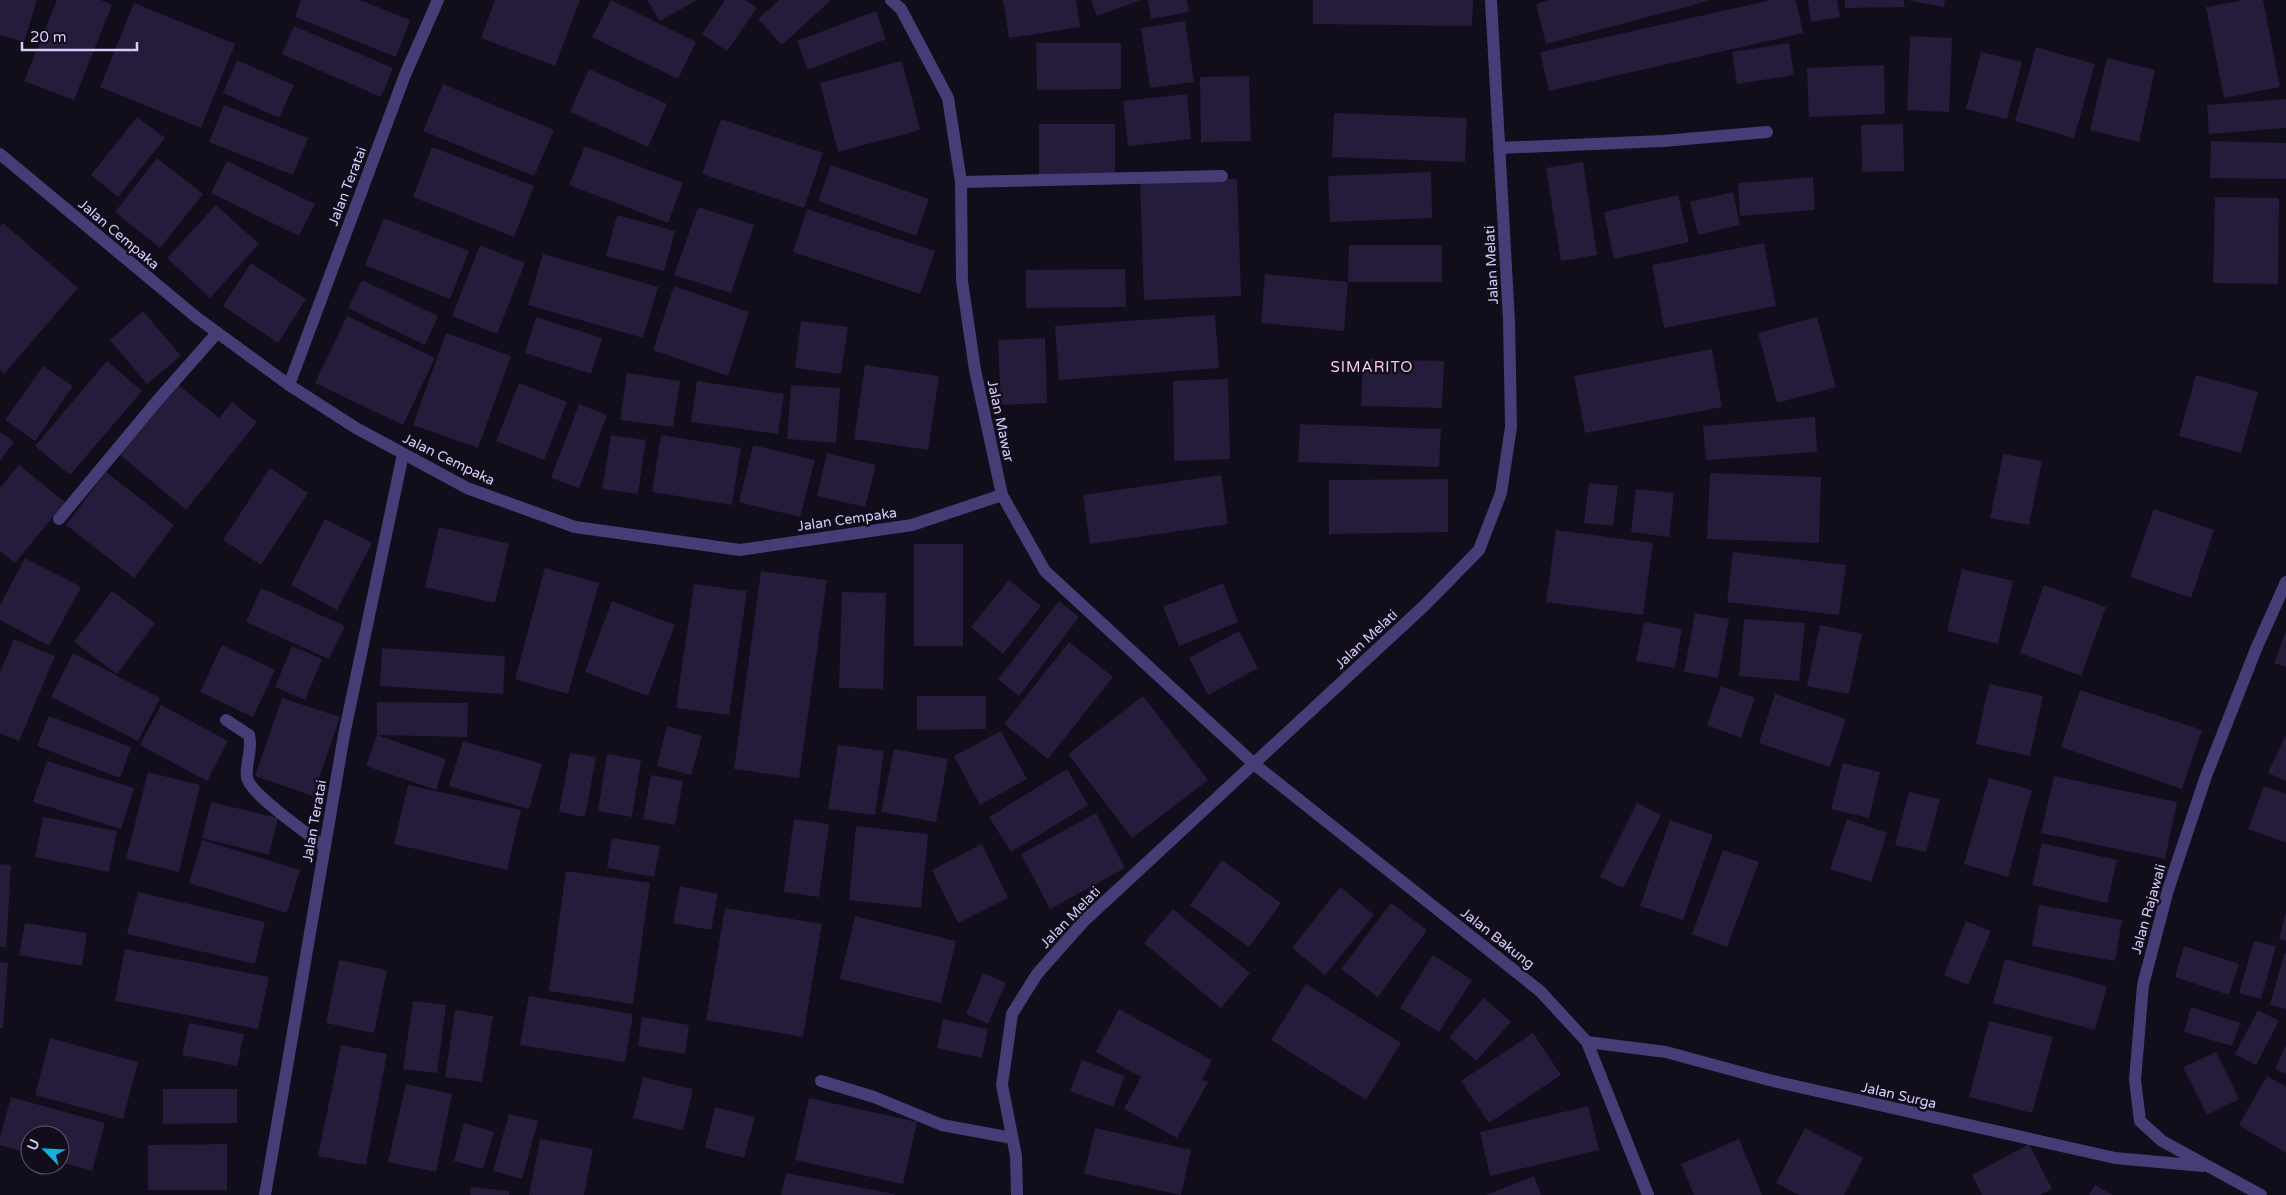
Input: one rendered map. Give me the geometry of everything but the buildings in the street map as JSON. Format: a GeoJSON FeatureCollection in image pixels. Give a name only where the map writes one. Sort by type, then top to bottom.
{"type":"FeatureCollection","features":[{"type":"Feature","properties":{"kind":"street","name":"Jalan Teratai"},"geometry":{"type":"LineString","coordinates":[[289,385],[405,75],[438,0]]}},
{"type":"Feature","properties":{"kind":"street","name":"Jalan Melati"},"geometry":{"type":"LineString","coordinates":[[1018,1195],[1016,1156],[1002,1085],[1012,1014],[1037,974],[1084,921],[1425,605],[1479,550],[1501,493],[1511,427],[1509,321],[1491,0]]}},
{"type":"Feature","properties":{"kind":"street","name":"Jalan Mawar"},"geometry":{"type":"LineString","coordinates":[[895,1],[948,98],[961,182],[962,282],[975,370],[1002,495],[1045,571],[1254,764]]}},
{"type":"Feature","properties":{"kind":"street"},"geometry":{"type":"LineString","coordinates":[[1499,148],[1663,141],[1766,132]]}},
{"type":"Feature","properties":{"kind":"street","name":"Jalan Cempaka"},"geometry":{"type":"LineString","coordinates":[[0,154],[196,318],[289,385],[356,428],[467,488],[575,527],[740,550],[912,525],[1002,495]]}},
{"type":"Feature","properties":{"kind":"street"},"geometry":{"type":"LineString","coordinates":[[961,182],[1222,176]]}},
{"type":"Feature","properties":{"kind":"street"},"geometry":{"type":"LineString","coordinates":[[59,519],[217,332]]}},
{"type":"Feature","properties":{"kind":"street","name":"Jalan Teratai"},"geometry":{"type":"LineString","coordinates":[[265,1195],[344,735],[403,454]]}},
{"type":"Feature","properties":{"kind":"street","name":"Jalan Rajawali"},"geometry":{"type":"LineString","coordinates":[[2261,1195],[2162,1141],[2140,1121],[2135,1080],[2143,984],[2168,890],[2206,776],[2282,600],[2286,582]]}},
{"type":"Feature","properties":{"kind":"street"},"geometry":{"type":"LineString","coordinates":[[226,720],[248,735],[250,753],[247,777],[255,791],[325,847]]}},
{"type":"Feature","properties":{"kind":"street","name":"Jalan Bakung"},"geometry":{"type":"LineString","coordinates":[[1254,764],[1540,991],[1587,1042],[1648,1195]]}},
{"type":"Feature","properties":{"kind":"street","name":"Jalan Surga"},"geometry":{"type":"LineString","coordinates":[[1587,1042],[1666,1052],[1769,1080],[2115,1158],[2207,1167]]}},
{"type":"Feature","properties":{"kind":"street"},"geometry":{"type":"LineString","coordinates":[[821,1081],[874,1097],[942,1124],[1012,1138]]}},
{"type":"Feature","properties":{"kind":"district","name":"SIMARITO"},"geometry":{"type":"Point","coordinates":[1372,367]}}]}
